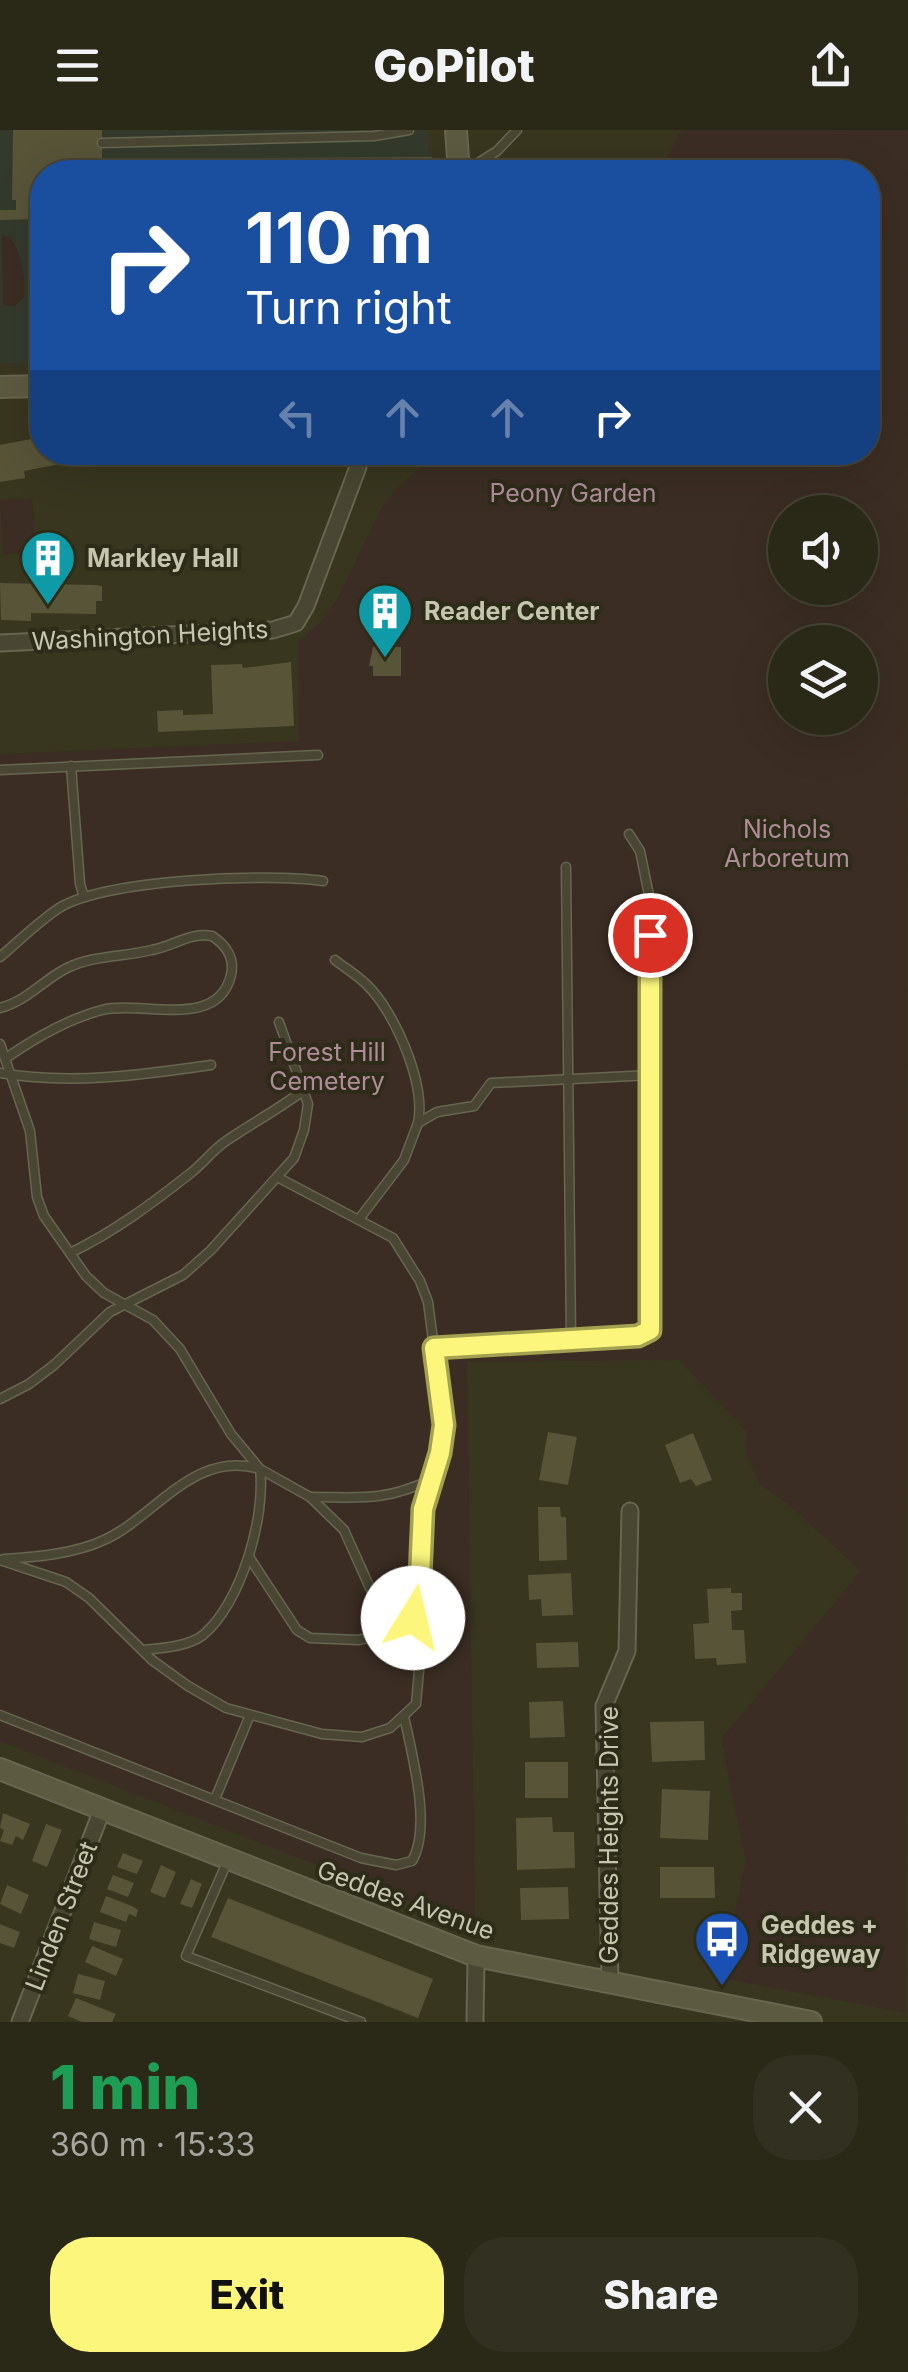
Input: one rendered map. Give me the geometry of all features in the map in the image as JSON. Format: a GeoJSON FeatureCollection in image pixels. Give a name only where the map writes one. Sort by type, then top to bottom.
{"type":"FeatureCollection","features":[{"type":"Feature","properties":{"kind":"main road"},"geometry":{"type":"LineString","coordinates":[[456,130],[460,160]]}},
{"type":"Feature","properties":{"kind":"main road"},"geometry":{"type":"LineString","coordinates":[[0,387],[30,386]]}},
{"type":"Feature","properties":{"kind":"main road","name":"Geddes Avenue"},"geometry":{"type":"LineString","coordinates":[[0,1770],[476,1956],[610,1982],[745,2016],[811,2022]]}},
{"type":"Feature","properties":{"kind":"street","name":"Washington Heights"},"geometry":{"type":"LineString","coordinates":[[0,643],[273,630],[296,623],[306,606],[358,465]]}},
{"type":"Feature","properties":{"kind":"street","name":"Geddes Heights Drive"},"geometry":{"type":"LineString","coordinates":[[610,1982],[604,1706],[627,1651],[630,1511]]}},
{"type":"Feature","properties":{"kind":"street","name":"Linden Street"},"geometry":{"type":"LineString","coordinates":[[20,2022],[102,1810]]}},
{"type":"Feature","properties":{"kind":"street"},"geometry":{"type":"LineString","coordinates":[[475,2022],[476,1956]]}},
{"type":"Feature","properties":{"kind":"lane"},"geometry":{"type":"LineString","coordinates":[[102,142],[374,136],[409,130]]}},
{"type":"Feature","properties":{"kind":"lane"},"geometry":{"type":"LineString","coordinates":[[482,160],[517,130]]}},
{"type":"Feature","properties":{"kind":"lane"},"geometry":{"type":"LineString","coordinates":[[0,770],[318,755]]}},
{"type":"Feature","properties":{"kind":"lane"},"geometry":{"type":"LineString","coordinates":[[71,766],[84,897]]}},
{"type":"Feature","properties":{"kind":"lane"},"geometry":{"type":"LineString","coordinates":[[434,1348],[638,1336],[650,1330],[650,900],[647,872],[630,834]]}},
{"type":"Feature","properties":{"kind":"lane"},"geometry":{"type":"LineString","coordinates":[[566,868],[571,1340]]}},
{"type":"Feature","properties":{"kind":"lane"},"geometry":{"type":"LineString","coordinates":[[0,957],[60,908],[112,890],[272,876],[324,881]]}},
{"type":"Feature","properties":{"kind":"lane"},"geometry":{"type":"LineString","coordinates":[[0,1008],[28,997],[59,972],[81,962],[164,948],[188,937],[212,936],[228,949],[232,960],[228,986],[208,1004],[189,1010],[128,1006],[98,1010],[53,1030],[6,1058]]}},
{"type":"Feature","properties":{"kind":"lane"},"geometry":{"type":"LineString","coordinates":[[335,960],[368,985],[396,1028],[419,1095],[418,1123],[404,1160],[360,1218]]}},
{"type":"Feature","properties":{"kind":"lane"},"geometry":{"type":"LineString","coordinates":[[0,1399],[29,1384],[110,1312],[183,1275],[211,1250],[294,1158],[308,1104],[279,1022]]}},
{"type":"Feature","properties":{"kind":"lane"},"geometry":{"type":"LineString","coordinates":[[0,1044],[30,1131],[37,1197],[44,1216],[86,1276],[104,1293],[153,1320],[180,1349],[231,1434],[260,1469],[310,1498],[344,1530],[370,1588],[415,1646],[419,1671],[416,1704],[390,1728],[362,1737],[322,1734],[226,1708],[188,1686],[142,1650],[66,1582],[0,1560]]}},
{"type":"Feature","properties":{"kind":"lane"},"geometry":{"type":"LineString","coordinates":[[0,1073],[103,1077],[211,1065]]}},
{"type":"Feature","properties":{"kind":"lane"},"geometry":{"type":"LineString","coordinates":[[418,1123],[437,1112],[474,1106],[495,1082],[651,1075]]}},
{"type":"Feature","properties":{"kind":"lane"},"geometry":{"type":"LineString","coordinates":[[70,1253],[102,1238],[192,1172],[224,1142],[304,1090]]}},
{"type":"Feature","properties":{"kind":"lane"},"geometry":{"type":"LineString","coordinates":[[249,1557],[297,1630],[310,1638],[358,1640],[387,1634],[413,1618],[419,1600],[423,1509],[444,1425],[428,1302],[414,1269],[393,1238],[278,1177]]}},
{"type":"Feature","properties":{"kind":"lane"},"geometry":{"type":"LineString","coordinates":[[0,1560],[99,1542],[130,1527],[181,1483],[235,1465],[260,1469]]}},
{"type":"Feature","properties":{"kind":"lane"},"geometry":{"type":"LineString","coordinates":[[142,1650],[202,1637],[220,1614],[257,1532],[260,1469]]}},
{"type":"Feature","properties":{"kind":"lane"},"geometry":{"type":"LineString","coordinates":[[310,1498],[360,1499],[402,1493],[430,1480]]}},
{"type":"Feature","properties":{"kind":"lane"},"geometry":{"type":"LineString","coordinates":[[0,1714],[361,1858],[396,1865],[412,1861],[422,1835],[415,1767],[404,1716]]}},
{"type":"Feature","properties":{"kind":"lane"},"geometry":{"type":"LineString","coordinates":[[215,1799],[250,1716]]}},
{"type":"Feature","properties":{"kind":"lane"},"geometry":{"type":"LineString","coordinates":[[228,1860],[186,1956],[360,2022]]}},
{"type":"Feature","properties":{"kind":"shaded area"},"geometry":{"type":"Polygon","coordinates":[[[0,130],[426,130],[430,160],[30,160],[30,364],[0,363],[0,130]]]}},
{"type":"Feature","properties":{"kind":"green space","name":"Forest Hill Cemetery"},"geometry":{"type":"Polygon","coordinates":[[[682,130],[908,130],[906,2013],[721,1978],[746,1861],[721,1739],[861,1571],[788,1504],[760,1484],[746,1454],[747,1432],[679,1360],[467,1362],[475,1927],[0,1741],[0,754],[299,741],[298,641],[315,628],[339,596],[385,503],[422,465],[880,465],[880,160],[665,160],[682,130]]]}},
{"type":"Feature","properties":{"kind":"green space"},"geometry":{"type":"Polygon","coordinates":[[[2,235],[10,237],[22,266],[24,297],[15,306],[3,306],[2,235]]]}},
{"type":"Feature","properties":{"kind":"green space"},"geometry":{"type":"Polygon","coordinates":[[[32,498],[36,552],[3,555],[0,500],[32,498]]]}},
{"type":"Feature","properties":{"kind":"building"},"geometry":{"type":"Polygon","coordinates":[[[13,130],[102,130],[102,159],[432,157],[30,160],[30,219],[0,220],[0,210],[16,210],[16,200],[12,200],[13,130]]]}},
{"type":"Feature","properties":{"kind":"building"},"geometry":{"type":"Polygon","coordinates":[[[30,439],[30,465],[55,465],[24,471],[25,478],[0,482],[0,445],[30,439]]]}},
{"type":"Feature","properties":{"kind":"building","name":"Markley Hall"},"geometry":{"type":"Polygon","coordinates":[[[0,583],[102,586],[102,601],[96,601],[96,614],[31,613],[31,621],[1,620],[0,583]]]}},
{"type":"Feature","properties":{"kind":"building","name":"Reader Center"},"geometry":{"type":"Polygon","coordinates":[[[373,647],[401,647],[401,676],[373,676],[373,666],[369,666],[373,647]]]}},
{"type":"Feature","properties":{"kind":"building"},"geometry":{"type":"Polygon","coordinates":[[[291,662],[294,726],[158,732],[157,711],[213,714],[211,665],[242,664],[243,668],[291,662]]]}},
{"type":"Feature","properties":{"kind":"building"},"geometry":{"type":"Polygon","coordinates":[[[548,1432],[577,1437],[568,1485],[539,1480],[548,1432]]]}},
{"type":"Feature","properties":{"kind":"building"},"geometry":{"type":"Polygon","coordinates":[[[693,1433],[712,1480],[696,1486],[691,1479],[680,1483],[665,1445],[693,1433]]]}},
{"type":"Feature","properties":{"kind":"building"},"geometry":{"type":"Polygon","coordinates":[[[538,1507],[560,1507],[561,1517],[566,1517],[567,1560],[539,1561],[538,1507]]]}},
{"type":"Feature","properties":{"kind":"building"},"geometry":{"type":"Polygon","coordinates":[[[571,1573],[573,1615],[542,1616],[541,1599],[529,1600],[528,1575],[571,1573]]]}},
{"type":"Feature","properties":{"kind":"building"},"geometry":{"type":"Polygon","coordinates":[[[731,1588],[731,1593],[742,1593],[742,1610],[731,1611],[732,1630],[744,1630],[746,1663],[717,1665],[716,1658],[695,1659],[693,1624],[709,1623],[707,1589],[731,1588]]]}},
{"type":"Feature","properties":{"kind":"building"},"geometry":{"type":"Polygon","coordinates":[[[578,1642],[579,1667],[537,1668],[536,1643],[578,1642]]]}},
{"type":"Feature","properties":{"kind":"building"},"geometry":{"type":"Polygon","coordinates":[[[563,1701],[565,1737],[530,1738],[529,1702],[563,1701]]]}},
{"type":"Feature","properties":{"kind":"building"},"geometry":{"type":"Polygon","coordinates":[[[704,1721],[705,1760],[652,1762],[650,1722],[704,1721]]]}},
{"type":"Feature","properties":{"kind":"building"},"geometry":{"type":"Polygon","coordinates":[[[525,1762],[568,1762],[568,1798],[525,1798],[525,1762]]]}},
{"type":"Feature","properties":{"kind":"building"},"geometry":{"type":"Polygon","coordinates":[[[662,1789],[710,1791],[708,1840],[660,1838],[662,1789]]]}},
{"type":"Feature","properties":{"kind":"building"},"geometry":{"type":"Polygon","coordinates":[[[3,1813],[30,1824],[23,1840],[16,1836],[12,1845],[0,1841],[3,1813]]]}},
{"type":"Feature","properties":{"kind":"building"},"geometry":{"type":"Polygon","coordinates":[[[552,1817],[553,1832],[574,1832],[575,1868],[517,1870],[516,1818],[552,1817]]]}},
{"type":"Feature","properties":{"kind":"building"},"geometry":{"type":"Polygon","coordinates":[[[46,1824],[62,1830],[47,1867],[32,1861],[46,1824]]]}},
{"type":"Feature","properties":{"kind":"building"},"geometry":{"type":"Polygon","coordinates":[[[123,1853],[143,1861],[137,1874],[117,1867],[123,1853]]]}},
{"type":"Feature","properties":{"kind":"building"},"geometry":{"type":"Polygon","coordinates":[[[161,1865],[176,1872],[165,1898],[150,1892],[161,1865]]]}},
{"type":"Feature","properties":{"kind":"building"},"geometry":{"type":"Polygon","coordinates":[[[660,1867],[714,1867],[715,1898],[660,1898],[660,1867]]]}},
{"type":"Feature","properties":{"kind":"building"},"geometry":{"type":"Polygon","coordinates":[[[113,1875],[134,1883],[128,1897],[107,1889],[113,1875]]]}},
{"type":"Feature","properties":{"kind":"building"},"geometry":{"type":"Polygon","coordinates":[[[191,1879],[202,1884],[192,1908],[180,1904],[191,1879]]]}},
{"type":"Feature","properties":{"kind":"building"},"geometry":{"type":"Polygon","coordinates":[[[7,1885],[29,1895],[21,1914],[0,1904],[7,1885]]]}},
{"type":"Feature","properties":{"kind":"building"},"geometry":{"type":"Polygon","coordinates":[[[568,1887],[569,1919],[521,1920],[520,1888],[568,1887]]]}},
{"type":"Feature","properties":{"kind":"building"},"geometry":{"type":"Polygon","coordinates":[[[106,1896],[138,1910],[136,1917],[129,1914],[126,1922],[100,1912],[106,1896]]]}},
{"type":"Feature","properties":{"kind":"building"},"geometry":{"type":"Polygon","coordinates":[[[228,1898],[433,1979],[418,2018],[211,1937],[228,1898]]]}},
{"type":"Feature","properties":{"kind":"building"},"geometry":{"type":"Polygon","coordinates":[[[94,1922],[121,1930],[116,1947],[89,1939],[94,1922]]]}},
{"type":"Feature","properties":{"kind":"building"},"geometry":{"type":"Polygon","coordinates":[[[0,1924],[20,1932],[14,1948],[0,1943],[0,1924]]]}},
{"type":"Feature","properties":{"kind":"building"},"geometry":{"type":"Polygon","coordinates":[[[92,1946],[123,1959],[116,1976],[85,1962],[92,1946]]]}},
{"type":"Feature","properties":{"kind":"building"},"geometry":{"type":"Polygon","coordinates":[[[78,1974],[105,1981],[100,2000],[73,1993],[78,1974]]]}},
{"type":"Feature","properties":{"kind":"building"},"geometry":{"type":"Polygon","coordinates":[[[76,1998],[116,2014],[112,2022],[82,2022],[68,2016],[76,1998]]]}},
{"type":"Feature","properties":{"kind":"place","name":"Markley Hall"},"geometry":{"type":"Point","coordinates":[48,607]}},
{"type":"Feature","properties":{"kind":"place","name":"Reader Center"},"geometry":{"type":"Point","coordinates":[385,660]}},
{"type":"Feature","properties":{"kind":"place","name":"Geddes + Ridgeway"},"geometry":{"type":"Point","coordinates":[722,1988]}},
{"type":"Feature","properties":{"kind":"route"},"geometry":{"type":"LineString","coordinates":[[413,1618],[419,1600],[423,1509],[444,1425],[434,1348],[638,1336],[650,1330],[650,935]]}},
{"type":"Feature","properties":{"kind":"park label","name":"Peony Garden"},"geometry":{"type":"Point","coordinates":[573,493]}},
{"type":"Feature","properties":{"kind":"park label","name":"Nichols Arboretum"},"geometry":{"type":"Point","coordinates":[787,844]}}]}
